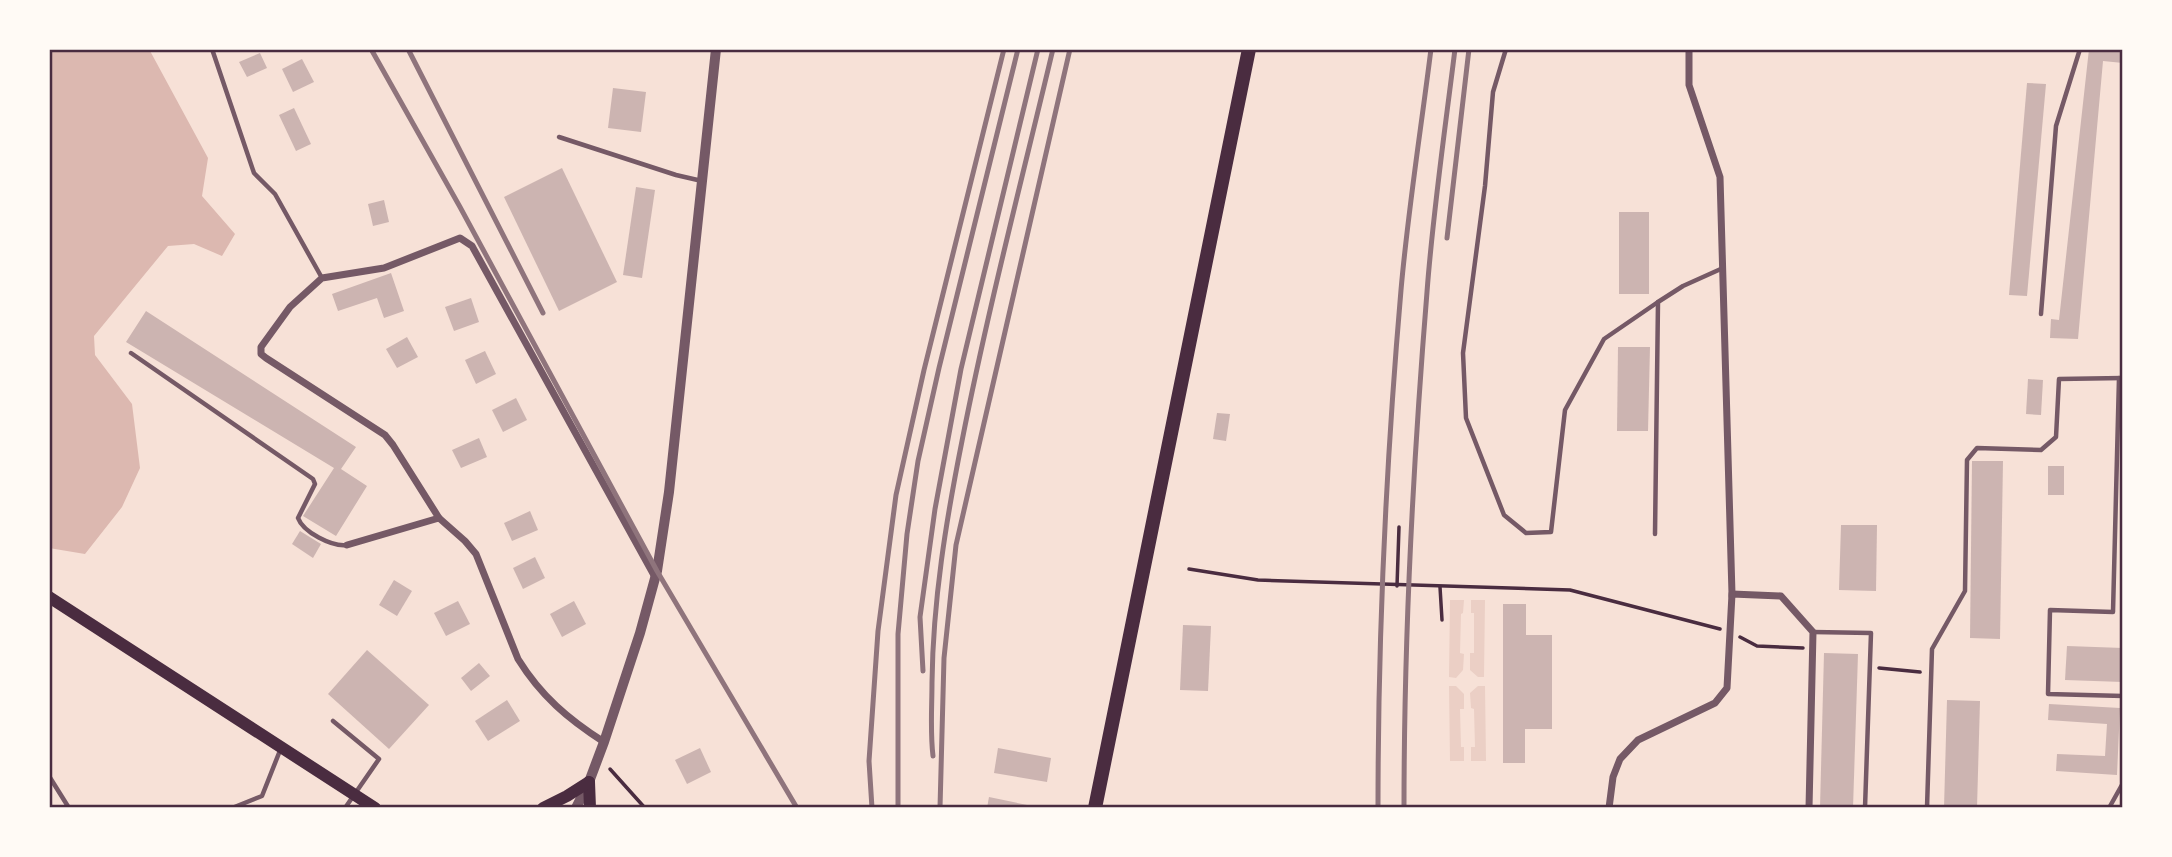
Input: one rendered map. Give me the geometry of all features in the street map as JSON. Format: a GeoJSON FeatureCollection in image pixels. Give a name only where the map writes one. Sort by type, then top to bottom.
{"type":"FeatureCollection","features":[{"type":"Feature","properties":{"kind":"highway"},"geometry":{"type":"LineString","coordinates":[[1095,808],[1249,49]]}},
{"type":"Feature","properties":{"kind":"main road"},"geometry":{"type":"LineString","coordinates":[[49,597],[375,808]]}},
{"type":"Feature","properties":{"kind":"main road"},"geometry":{"type":"LineString","coordinates":[[543,808],[589,782],[590,808]]}},
{"type":"Feature","properties":{"kind":"street"},"geometry":{"type":"LineString","coordinates":[[576,808],[604,742],[655,578],[669,492],[716,49]]}},
{"type":"Feature","properties":{"kind":"street"},"geometry":{"type":"LineString","coordinates":[[1609,808],[1613,776],[1620,759],[1638,740],[1715,704],[1727,688],[1732,594],[1720,177],[1689,85],[1689,49]]}},
{"type":"Feature","properties":{"kind":"street"},"geometry":{"type":"LineString","coordinates":[[604,742],[567,717],[527,674],[475,554],[465,541],[439,519],[393,445],[384,435],[261,354],[261,347],[290,307],[322,278],[384,268],[460,238],[472,246],[655,578]]}},
{"type":"Feature","properties":{"kind":"street"},"geometry":{"type":"LineString","coordinates":[[347,545],[439,519]]}},
{"type":"Feature","properties":{"kind":"street"},"geometry":{"type":"LineString","coordinates":[[1732,594],[1781,596],[1813,632],[1809,808]]}},
{"type":"Feature","properties":{"kind":"lane"},"geometry":{"type":"LineString","coordinates":[[212,49],[254,173],[275,194],[322,278]]}},
{"type":"Feature","properties":{"kind":"lane"},"geometry":{"type":"LineString","coordinates":[[1506,49],[1493,92],[1485,186],[1463,353],[1466,418],[1504,515],[1526,533],[1551,532],[1565,410],[1604,339],[1683,286],[1723,268]]}},
{"type":"Feature","properties":{"kind":"lane"},"geometry":{"type":"LineString","coordinates":[[2041,314],[2056,126],[2080,49]]}},
{"type":"Feature","properties":{"kind":"lane"},"geometry":{"type":"LineString","coordinates":[[559,136],[676,175],[704,181]]}},
{"type":"Feature","properties":{"kind":"lane"},"geometry":{"type":"LineString","coordinates":[[1655,534],[1658,302]]}},
{"type":"Feature","properties":{"kind":"lane"},"geometry":{"type":"LineString","coordinates":[[131,353],[313,479],[315,484],[298,518],[300,525],[337,546],[347,545]]}},
{"type":"Feature","properties":{"kind":"lane"},"geometry":{"type":"LineString","coordinates":[[1927,808],[1932,649],[1965,591],[1967,460],[1977,448],[2041,450],[2056,437],[2059,379],[2121,378],[2113,612],[2050,610],[2048,694],[2123,696]]}},
{"type":"Feature","properties":{"kind":"lane"},"geometry":{"type":"LineString","coordinates":[[1813,632],[1871,633],[1865,808]]}},
{"type":"Feature","properties":{"kind":"lane"},"geometry":{"type":"LineString","coordinates":[[333,721],[379,759],[345,808]]}},
{"type":"Feature","properties":{"kind":"lane"},"geometry":{"type":"LineString","coordinates":[[232,808],[262,796],[281,747]]}},
{"type":"Feature","properties":{"kind":"lane"},"geometry":{"type":"LineString","coordinates":[[49,776],[69,808]]}},
{"type":"Feature","properties":{"kind":"lane"},"geometry":{"type":"LineString","coordinates":[[2109,808],[2123,783]]}},
{"type":"Feature","properties":{"kind":"path"},"geometry":{"type":"LineString","coordinates":[[1397,586],[1399,527]]}},
{"type":"Feature","properties":{"kind":"path"},"geometry":{"type":"LineString","coordinates":[[1189,569],[1258,580],[1570,590],[1730,631],[1757,646],[1795,647]]}},
{"type":"Feature","properties":{"kind":"path"},"geometry":{"type":"LineString","coordinates":[[1440,587],[1442,620]]}},
{"type":"Feature","properties":{"kind":"path"},"geometry":{"type":"LineString","coordinates":[[1879,668],[1922,673]]}},
{"type":"Feature","properties":{"kind":"path"},"geometry":{"type":"LineString","coordinates":[[610,769],[645,808]]}},
{"type":"Feature","properties":{"kind":"shaded area"},"geometry":{"type":"Polygon","coordinates":[[[49,49],[149,49],[208,158],[202,196],[235,234],[222,256],[194,244],[168,246],[94,336],[95,355],[132,404],[140,468],[122,507],[85,554],[49,548],[49,49]]]}},
{"type":"Feature","properties":{"kind":"shaded area"},"geometry":{"type":"Polygon","coordinates":[[[1450,600],[1464,600],[1460,653],[1464,654],[1463,670],[1456,678],[1449,677],[1450,600]]]}},
{"type":"Feature","properties":{"kind":"shaded area"},"geometry":{"type":"Polygon","coordinates":[[[1471,600],[1485,600],[1484,677],[1478,677],[1470,670],[1470,653],[1474,653],[1474,613],[1471,613],[1471,600]]]}},
{"type":"Feature","properties":{"kind":"shaded area"},"geometry":{"type":"Polygon","coordinates":[[[1449,686],[1456,686],[1464,694],[1464,709],[1460,709],[1464,761],[1450,761],[1449,686]]]}},
{"type":"Feature","properties":{"kind":"shaded area"},"geometry":{"type":"Polygon","coordinates":[[[1478,686],[1485,686],[1486,761],[1471,761],[1471,747],[1475,747],[1474,709],[1471,708],[1470,693],[1478,686]]]}},
{"type":"Feature","properties":{"kind":"building"},"geometry":{"type":"Polygon","coordinates":[[[2089,49],[2123,49],[2123,63],[2103,61],[2078,339],[2050,338],[2051,319],[2059,320],[2089,49]]]}},
{"type":"Feature","properties":{"kind":"building"},"geometry":{"type":"Polygon","coordinates":[[[260,53],[267,68],[247,77],[239,62],[260,53]]]}},
{"type":"Feature","properties":{"kind":"building"},"geometry":{"type":"Polygon","coordinates":[[[302,59],[314,82],[293,92],[282,69],[302,59]]]}},
{"type":"Feature","properties":{"kind":"building"},"geometry":{"type":"Polygon","coordinates":[[[2027,83],[2046,84],[2027,296],[2009,295],[2027,83]]]}},
{"type":"Feature","properties":{"kind":"building"},"geometry":{"type":"Polygon","coordinates":[[[613,88],[646,92],[641,132],[608,128],[613,88]]]}},
{"type":"Feature","properties":{"kind":"building"},"geometry":{"type":"Polygon","coordinates":[[[294,108],[311,144],[296,151],[279,115],[294,108]]]}},
{"type":"Feature","properties":{"kind":"building"},"geometry":{"type":"Polygon","coordinates":[[[562,168],[617,282],[559,311],[504,197],[562,168]]]}},
{"type":"Feature","properties":{"kind":"building"},"geometry":{"type":"Polygon","coordinates":[[[636,187],[655,190],[642,278],[623,275],[636,187]]]}},
{"type":"Feature","properties":{"kind":"building"},"geometry":{"type":"Polygon","coordinates":[[[384,200],[389,222],[373,226],[368,204],[384,200]]]}},
{"type":"Feature","properties":{"kind":"building"},"geometry":{"type":"Polygon","coordinates":[[[1619,212],[1649,212],[1649,294],[1619,294],[1619,212]]]}},
{"type":"Feature","properties":{"kind":"building"},"geometry":{"type":"Polygon","coordinates":[[[391,273],[404,311],[384,318],[377,298],[338,311],[332,294],[391,273]]]}},
{"type":"Feature","properties":{"kind":"building"},"geometry":{"type":"Polygon","coordinates":[[[471,298],[479,322],[454,331],[445,307],[471,298]]]}},
{"type":"Feature","properties":{"kind":"building"},"geometry":{"type":"Polygon","coordinates":[[[146,311],[356,447],[341,469],[367,486],[336,536],[303,516],[334,468],[126,342],[146,311]]]}},
{"type":"Feature","properties":{"kind":"building"},"geometry":{"type":"Polygon","coordinates":[[[407,337],[418,357],[397,368],[386,349],[407,337]]]}},
{"type":"Feature","properties":{"kind":"building"},"geometry":{"type":"Polygon","coordinates":[[[1618,347],[1650,347],[1648,431],[1617,431],[1618,347]]]}},
{"type":"Feature","properties":{"kind":"building"},"geometry":{"type":"Polygon","coordinates":[[[485,351],[496,374],[476,384],[465,360],[485,351]]]}},
{"type":"Feature","properties":{"kind":"building"},"geometry":{"type":"Polygon","coordinates":[[[2028,379],[2043,380],[2041,415],[2026,414],[2028,379]]]}},
{"type":"Feature","properties":{"kind":"building"},"geometry":{"type":"Polygon","coordinates":[[[516,398],[527,420],[503,432],[492,410],[516,398]]]}},
{"type":"Feature","properties":{"kind":"building"},"geometry":{"type":"Polygon","coordinates":[[[1217,413],[1230,414],[1226,441],[1213,439],[1217,413]]]}},
{"type":"Feature","properties":{"kind":"building"},"geometry":{"type":"Polygon","coordinates":[[[479,438],[487,457],[461,468],[452,450],[479,438]]]}},
{"type":"Feature","properties":{"kind":"building"},"geometry":{"type":"Polygon","coordinates":[[[1972,461],[2003,461],[2000,639],[1970,638],[1972,461]]]}},
{"type":"Feature","properties":{"kind":"building"},"geometry":{"type":"Polygon","coordinates":[[[2048,466],[2064,466],[2064,495],[2048,495],[2048,466]]]}},
{"type":"Feature","properties":{"kind":"building"},"geometry":{"type":"Polygon","coordinates":[[[530,511],[538,530],[512,541],[504,523],[530,511]]]}},
{"type":"Feature","properties":{"kind":"building"},"geometry":{"type":"Polygon","coordinates":[[[1841,525],[1877,525],[1876,591],[1839,590],[1841,525]]]}},
{"type":"Feature","properties":{"kind":"building"},"geometry":{"type":"Polygon","coordinates":[[[300,531],[321,544],[313,558],[292,544],[300,531]]]}},
{"type":"Feature","properties":{"kind":"building"},"geometry":{"type":"Polygon","coordinates":[[[535,557],[545,578],[523,589],[513,568],[535,557]]]}},
{"type":"Feature","properties":{"kind":"building"},"geometry":{"type":"Polygon","coordinates":[[[394,580],[412,591],[397,616],[379,605],[394,580]]]}},
{"type":"Feature","properties":{"kind":"building"},"geometry":{"type":"Polygon","coordinates":[[[458,601],[470,624],[446,636],[434,613],[458,601]]]}},
{"type":"Feature","properties":{"kind":"building"},"geometry":{"type":"Polygon","coordinates":[[[574,601],[586,624],[562,637],[550,614],[574,601]]]}},
{"type":"Feature","properties":{"kind":"building"},"geometry":{"type":"Polygon","coordinates":[[[1503,604],[1526,604],[1526,635],[1552,635],[1552,729],[1525,729],[1525,763],[1503,763],[1503,604]]]}},
{"type":"Feature","properties":{"kind":"building"},"geometry":{"type":"Polygon","coordinates":[[[1183,625],[1211,626],[1208,691],[1180,690],[1183,625]]]}},
{"type":"Feature","properties":{"kind":"building"},"geometry":{"type":"Polygon","coordinates":[[[2067,646],[2123,648],[2123,682],[2065,680],[2067,646]]]}},
{"type":"Feature","properties":{"kind":"building"},"geometry":{"type":"Polygon","coordinates":[[[367,650],[429,705],[389,749],[328,694],[367,650]]]}},
{"type":"Feature","properties":{"kind":"building"},"geometry":{"type":"Polygon","coordinates":[[[1824,653],[1858,654],[1853,808],[1820,808],[1824,653]]]}},
{"type":"Feature","properties":{"kind":"building"},"geometry":{"type":"Polygon","coordinates":[[[479,663],[490,676],[471,691],[461,678],[479,663]]]}},
{"type":"Feature","properties":{"kind":"building"},"geometry":{"type":"Polygon","coordinates":[[[507,700],[520,721],[488,741],[475,721],[507,700]]]}},
{"type":"Feature","properties":{"kind":"building"},"geometry":{"type":"Polygon","coordinates":[[[1947,700],[1980,701],[1977,808],[1944,808],[1947,700]]]}},
{"type":"Feature","properties":{"kind":"building"},"geometry":{"type":"Polygon","coordinates":[[[2049,704],[2120,708],[2117,775],[2056,771],[2057,754],[2105,756],[2107,724],[2048,720],[2049,704]]]}},
{"type":"Feature","properties":{"kind":"building"},"geometry":{"type":"Polygon","coordinates":[[[700,748],[711,772],[687,784],[675,760],[700,748]]]}},
{"type":"Feature","properties":{"kind":"building"},"geometry":{"type":"Polygon","coordinates":[[[998,748],[1051,758],[1047,782],[994,773],[998,748]]]}},
{"type":"Feature","properties":{"kind":"building"},"geometry":{"type":"Polygon","coordinates":[[[989,797],[1037,807],[1037,808],[987,808],[989,797]]]}},
{"type":"Feature","properties":{"kind":"railway"},"geometry":{"type":"LineString","coordinates":[[371,49],[460,207],[657,571],[797,808]]}},
{"type":"Feature","properties":{"kind":"railway"},"geometry":{"type":"LineString","coordinates":[[408,49],[543,313]]}},
{"type":"Feature","properties":{"kind":"railway"},"geometry":{"type":"LineString","coordinates":[[872,808],[869,761],[878,631],[896,495],[924,370],[1004,49]]}},
{"type":"Feature","properties":{"kind":"railway"},"geometry":{"type":"LineString","coordinates":[[898,808],[898,634],[907,534],[918,461],[1018,49]]}},
{"type":"Feature","properties":{"kind":"railway"},"geometry":{"type":"LineString","coordinates":[[923,671],[920,617],[935,509],[961,369],[1038,49]]}},
{"type":"Feature","properties":{"kind":"railway"},"geometry":{"type":"LineString","coordinates":[[933,756],[931,719],[935,621],[951,501],[983,342],[1053,49]]}},
{"type":"Feature","properties":{"kind":"railway"},"geometry":{"type":"LineString","coordinates":[[940,808],[944,658],[956,545],[1070,49]]}},
{"type":"Feature","properties":{"kind":"railway"},"geometry":{"type":"LineString","coordinates":[[1378,808],[1381,614],[1391,420],[1404,260],[1431,49]]}},
{"type":"Feature","properties":{"kind":"railway"},"geometry":{"type":"LineString","coordinates":[[1404,808],[1410,550],[1418,421],[1433,231],[1455,49]]}},
{"type":"Feature","properties":{"kind":"railway"},"geometry":{"type":"LineString","coordinates":[[1447,238],[1469,49]]}}]}
